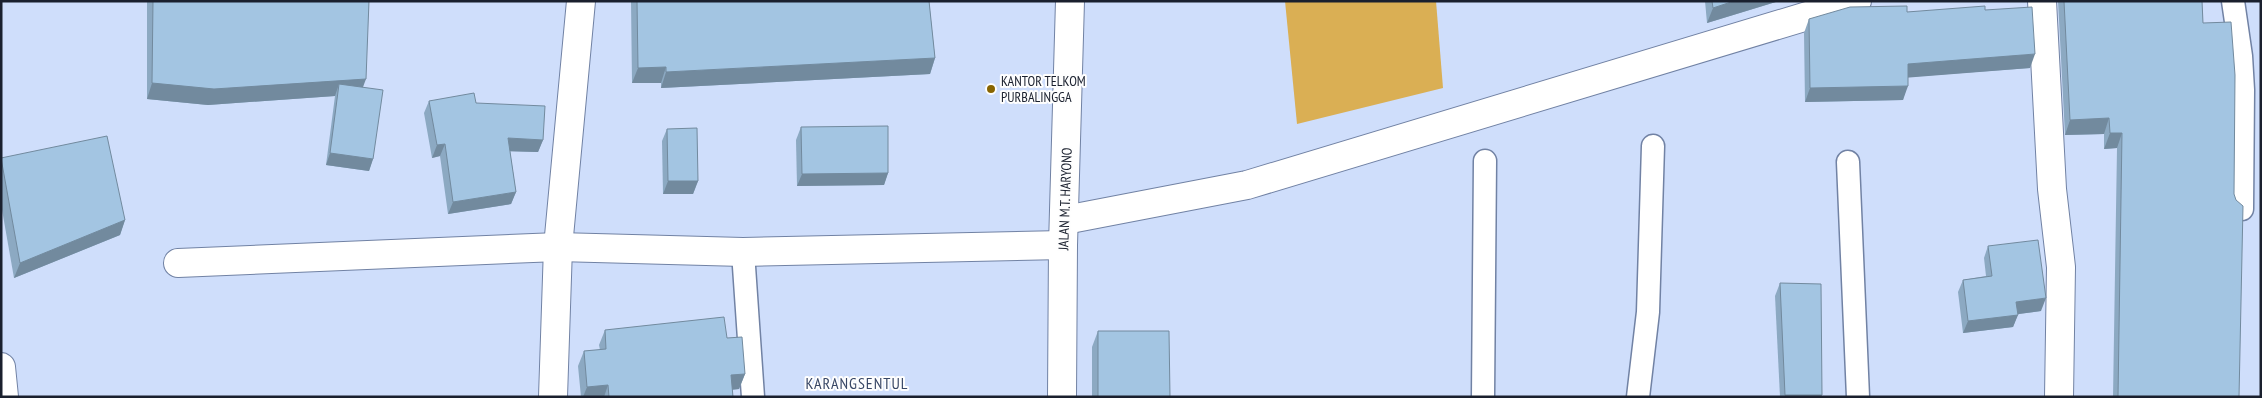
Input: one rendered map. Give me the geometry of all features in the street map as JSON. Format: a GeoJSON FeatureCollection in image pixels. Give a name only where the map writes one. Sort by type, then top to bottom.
{"type":"FeatureCollection","features":[{"type":"Feature","properties":{"kind":"street"},"geometry":{"type":"LineString","coordinates":[[553,397],[558,247],[581,1]]}},
{"type":"Feature","properties":{"kind":"street","name":"JALAN M.T. HARYONO"},"geometry":{"type":"LineString","coordinates":[[1062,397],[1070,1]]}},
{"type":"Feature","properties":{"kind":"street"},"geometry":{"type":"LineString","coordinates":[[178,263],[558,247],[743,252],[1064,233],[1247,185],[1857,1]]}},
{"type":"Feature","properties":{"kind":"street"},"geometry":{"type":"LineString","coordinates":[[2042,1],[2052,189],[2061,267],[2059,397]]}},
{"type":"Feature","properties":{"kind":"lane"},"geometry":{"type":"LineString","coordinates":[[2233,1],[2241,56],[2243,90],[2242,209]]}},
{"type":"Feature","properties":{"kind":"lane"},"geometry":{"type":"LineString","coordinates":[[1638,397],[1648,312],[1653,146]]}},
{"type":"Feature","properties":{"kind":"lane"},"geometry":{"type":"LineString","coordinates":[[1483,397],[1485,161]]}},
{"type":"Feature","properties":{"kind":"lane"},"geometry":{"type":"LineString","coordinates":[[1848,162],[1858,397]]}},
{"type":"Feature","properties":{"kind":"lane"},"geometry":{"type":"LineString","coordinates":[[743,252],[753,397]]}},
{"type":"Feature","properties":{"kind":"shaded area"},"geometry":{"type":"Polygon","coordinates":[[[1285,1],[1436,1],[1443,88],[1297,124],[1285,1]]]}},
{"type":"Feature","properties":{"kind":"building"},"geometry":{"type":"Polygon","coordinates":[[[153,1],[369,1],[366,79],[214,89],[152,83],[153,1]]]}},
{"type":"Feature","properties":{"kind":"building"},"geometry":{"type":"Polygon","coordinates":[[[637,1],[929,1],[935,58],[666,72],[666,67],[638,68],[637,1]]]}},
{"type":"Feature","properties":{"kind":"building"},"geometry":{"type":"Polygon","coordinates":[[[1712,1],[1734,1],[1713,8],[1712,1]]]}},
{"type":"Feature","properties":{"kind":"building"},"geometry":{"type":"Polygon","coordinates":[[[2064,1],[2202,1],[2203,23],[2231,22],[2235,75],[2234,194],[2236,200],[2243,206],[2239,397],[2118,397],[2122,133],[2110,133],[2109,118],[2070,120],[2064,1]]]}},
{"type":"Feature","properties":{"kind":"building"},"geometry":{"type":"Polygon","coordinates":[[[1907,6],[1907,12],[1985,6],[1985,10],[2032,7],[2035,54],[1908,64],[1908,86],[1810,88],[1809,19],[1850,7],[1907,6]]]}},
{"type":"Feature","properties":{"kind":"building"},"geometry":{"type":"Polygon","coordinates":[[[339,84],[383,90],[373,159],[330,153],[339,84]]]}},
{"type":"Feature","properties":{"kind":"building"},"geometry":{"type":"Polygon","coordinates":[[[474,93],[476,103],[545,106],[543,140],[508,138],[516,192],[453,202],[445,144],[437,145],[429,101],[474,93]]]}},
{"type":"Feature","properties":{"kind":"building"},"geometry":{"type":"Polygon","coordinates":[[[888,126],[888,173],[802,174],[801,127],[888,126]]]}},
{"type":"Feature","properties":{"kind":"building"},"geometry":{"type":"Polygon","coordinates":[[[697,128],[698,181],[668,181],[667,129],[697,128]]]}},
{"type":"Feature","properties":{"kind":"building"},"geometry":{"type":"Polygon","coordinates":[[[107,136],[125,220],[20,263],[1,158],[107,136]]]}},
{"type":"Feature","properties":{"kind":"building"},"geometry":{"type":"Polygon","coordinates":[[[2038,240],[2046,298],[2016,302],[2018,315],[1968,321],[1963,280],[1992,276],[1988,246],[2038,240]]]}},
{"type":"Feature","properties":{"kind":"building"},"geometry":{"type":"Polygon","coordinates":[[[1780,283],[1821,284],[1822,395],[1785,395],[1780,283]]]}},
{"type":"Feature","properties":{"kind":"building"},"geometry":{"type":"Polygon","coordinates":[[[724,317],[727,338],[742,337],[745,374],[731,375],[733,397],[609,397],[608,385],[587,387],[584,351],[606,349],[605,330],[724,317]]]}},
{"type":"Feature","properties":{"kind":"building"},"geometry":{"type":"Polygon","coordinates":[[[1098,331],[1169,331],[1170,397],[1098,397],[1098,331]]]}},
{"type":"Feature","properties":{"kind":"place","name":"KANTOR TELKOM PURBALINGGA"},"geometry":{"type":"Point","coordinates":[991,89]}},
{"type":"Feature","properties":{"kind":"district","name":"KARANGSENTUL"},"geometry":{"type":"Point","coordinates":[857,383]}}]}
